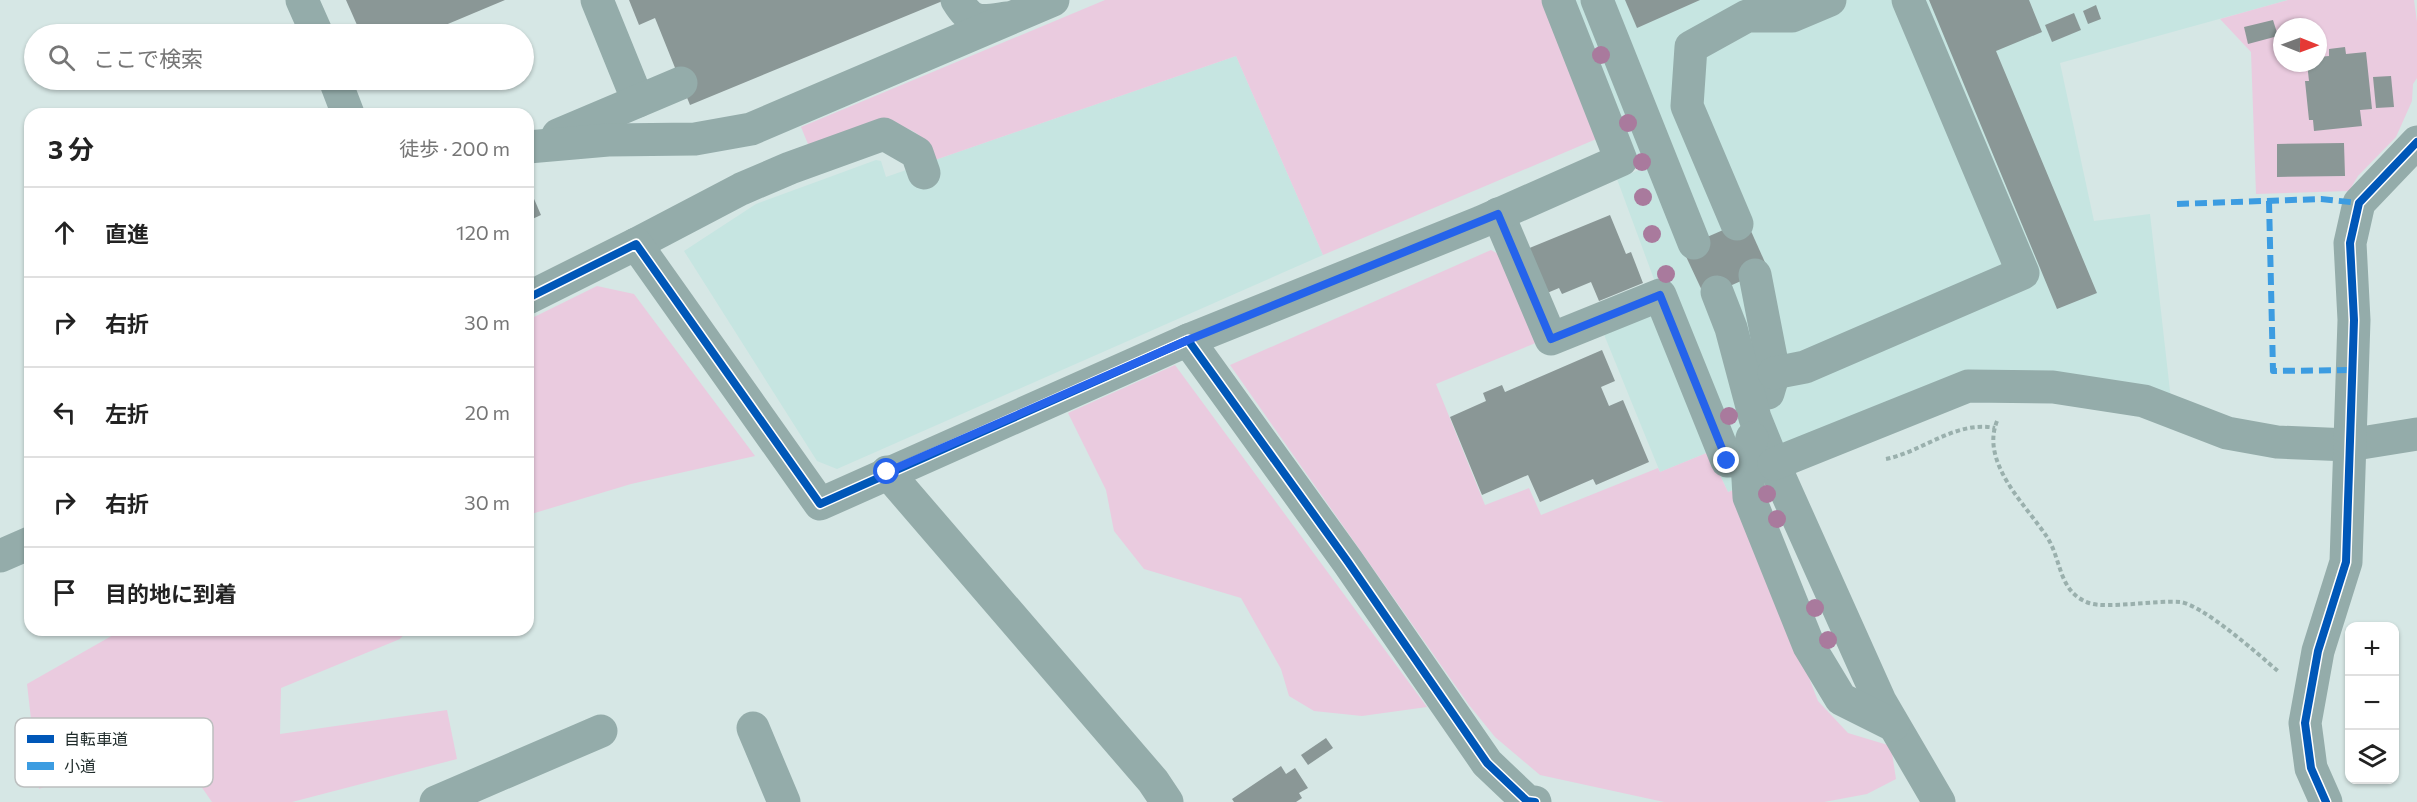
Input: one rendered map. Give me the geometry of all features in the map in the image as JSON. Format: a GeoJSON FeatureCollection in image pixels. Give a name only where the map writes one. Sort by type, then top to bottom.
{"type":"FeatureCollection","features":[{"type":"Feature","properties":{"kind":"street"},"geometry":{"type":"LineString","coordinates":[[302,0],[313,24]]}},
{"type":"Feature","properties":{"kind":"street"},"geometry":{"type":"LineString","coordinates":[[597,0],[638,101]]}},
{"type":"Feature","properties":{"kind":"street"},"geometry":{"type":"LineString","coordinates":[[957,0],[966,15],[980,22],[1014,17]]}},
{"type":"Feature","properties":{"kind":"street"},"geometry":{"type":"LineString","coordinates":[[534,147],[608,140],[694,139],[751,129],[1053,0]]}},
{"type":"Feature","properties":{"kind":"street"},"geometry":{"type":"LineString","coordinates":[[636,244],[820,504],[887,472],[1188,340],[1498,214],[1621,160],[1558,0]]}},
{"type":"Feature","properties":{"kind":"street"},"geometry":{"type":"LineString","coordinates":[[1597,0],[1694,243]]}},
{"type":"Feature","properties":{"kind":"street"},"geometry":{"type":"LineString","coordinates":[[1737,224],[1687,106],[1691,47],[1747,16],[1792,15],[1830,0]]}},
{"type":"Feature","properties":{"kind":"street"},"geometry":{"type":"LineString","coordinates":[[1774,372],[1805,367],[2023,273],[1908,0]]}},
{"type":"Feature","properties":{"kind":"street"},"geometry":{"type":"LineString","coordinates":[[534,145],[681,83]]}},
{"type":"Feature","properties":{"kind":"street"},"geometry":{"type":"LineString","coordinates":[[339,90],[346,108]]}},
{"type":"Feature","properties":{"kind":"street"},"geometry":{"type":"LineString","coordinates":[[534,295],[741,189],[790,168],[884,134],[917,153],[924,174]]}},
{"type":"Feature","properties":{"kind":"street"},"geometry":{"type":"LineString","coordinates":[[2326,802],[2311,768],[2305,723],[2318,651],[2346,562],[2354,320],[2350,243],[2353,221],[2359,203],[2417,142]]}},
{"type":"Feature","properties":{"kind":"street"},"geometry":{"type":"LineString","coordinates":[[1498,214],[1551,339],[1660,295],[1727,461],[1764,461],[1968,387],[2053,387],[2144,401],[2227,433],[2277,442],[2349,445],[2417,434]]}},
{"type":"Feature","properties":{"kind":"street"},"geometry":{"type":"LineString","coordinates":[[1755,274],[1774,372],[1757,422]]}},
{"type":"Feature","properties":{"kind":"street"},"geometry":{"type":"LineString","coordinates":[[1717,292],[1731,328],[1757,422],[1764,461],[1893,725],[1933,801]]}},
{"type":"Feature","properties":{"kind":"street"},"geometry":{"type":"LineString","coordinates":[[1188,340],[1348,562],[1487,763],[1527,801],[1535,802]]}},
{"type":"Feature","properties":{"kind":"street"},"geometry":{"type":"LineString","coordinates":[[1764,461],[1749,497],[1809,646],[1841,699],[1893,725]]}},
{"type":"Feature","properties":{"kind":"street"},"geometry":{"type":"LineString","coordinates":[[887,472],[1153,781],[1167,802]]}},
{"type":"Feature","properties":{"kind":"street"},"geometry":{"type":"LineString","coordinates":[[0,556],[24,546]]}},
{"type":"Feature","properties":{"kind":"street"},"geometry":{"type":"LineString","coordinates":[[753,728],[784,802]]}},
{"type":"Feature","properties":{"kind":"street"},"geometry":{"type":"LineString","coordinates":[[436,802],[601,730]]}},
{"type":"Feature","properties":{"kind":"path"},"geometry":{"type":"LineString","coordinates":[[2011,387],[1995,428],[1995,453],[2006,480],[2048,538],[2063,580],[2072,594],[2090,604],[2181,602],[2204,610],[2285,677],[2310,689]]}},
{"type":"Feature","properties":{"kind":"shaded area"},"geometry":{"type":"Polygon","coordinates":[[[1105,0],[1542,0],[1601,137],[1323,255],[1236,56],[935,160],[925,142],[912,131],[897,126],[880,126],[862,130],[810,149],[801,127],[1105,0]]]}},
{"type":"Feature","properties":{"kind":"shaded area"},"geometry":{"type":"Polygon","coordinates":[[[1572,0],[2288,0],[2060,63],[2094,221],[2150,214],[2171,400],[2017,371],[1728,492],[1709,452],[1660,472],[1603,332],[1655,282],[1617,179],[1639,170],[1572,0]]]}},
{"type":"Feature","properties":{"kind":"shaded area"},"geometry":{"type":"Polygon","coordinates":[[[2288,0],[2414,0],[2417,22],[2417,78],[2413,84],[2412,101],[2396,137],[2358,176],[2349,191],[2256,194],[2251,52],[2220,19],[2288,0]]]}},
{"type":"Feature","properties":{"kind":"shaded area"},"geometry":{"type":"Polygon","coordinates":[[[1236,56],[1323,255],[837,469],[817,461],[684,251],[756,204],[876,160],[881,161],[886,177],[1236,56]]]}},
{"type":"Feature","properties":{"kind":"shaded area"},"geometry":{"type":"Polygon","coordinates":[[[1491,250],[1507,259],[1538,342],[1436,384],[1485,505],[1529,488],[1541,515],[1658,468],[1660,472],[1709,452],[1728,492],[1736,489],[1818,701],[1848,733],[1891,746],[1896,779],[1867,794],[1824,802],[1664,802],[1540,775],[1495,737],[1469,705],[1230,365],[1491,250]]]}},
{"type":"Feature","properties":{"kind":"shaded area"},"geometry":{"type":"Polygon","coordinates":[[[597,286],[634,294],[755,456],[631,484],[534,513],[534,317],[597,286]]]}},
{"type":"Feature","properties":{"kind":"shaded area"},"geometry":{"type":"Polygon","coordinates":[[[1175,365],[1427,707],[1362,716],[1314,711],[1289,696],[1281,669],[1241,598],[1144,569],[1114,531],[1106,490],[1068,413],[1175,365]]]}},
{"type":"Feature","properties":{"kind":"shaded area"},"geometry":{"type":"Polygon","coordinates":[[[111,636],[403,636],[281,688],[280,734],[447,710],[457,759],[292,802],[212,802],[202,787],[213,787],[213,718],[31,718],[27,684],[111,636]]]}},
{"type":"Feature","properties":{"kind":"building"},"geometry":{"type":"Polygon","coordinates":[[[346,0],[505,0],[448,24],[357,24],[346,0]]]}},
{"type":"Feature","properties":{"kind":"building"},"geometry":{"type":"Polygon","coordinates":[[[629,0],[945,0],[690,105],[655,18],[639,25],[629,0]]]}},
{"type":"Feature","properties":{"kind":"building"},"geometry":{"type":"Polygon","coordinates":[[[1625,0],[1700,0],[1637,28],[1625,0]]]}},
{"type":"Feature","properties":{"kind":"building"},"geometry":{"type":"Polygon","coordinates":[[[1929,0],[2029,0],[2042,32],[1996,51],[2097,293],[2057,309],[1929,0]]]}},
{"type":"Feature","properties":{"kind":"building"},"geometry":{"type":"Polygon","coordinates":[[[2096,5],[2101,19],[2088,24],[2083,11],[2096,5]]]}},
{"type":"Feature","properties":{"kind":"building"},"geometry":{"type":"Polygon","coordinates":[[[2074,13],[2081,30],[2052,42],[2045,25],[2074,13]]]}},
{"type":"Feature","properties":{"kind":"building"},"geometry":{"type":"Polygon","coordinates":[[[2273,20],[2273,37],[2248,44],[2244,27],[2273,20]]]}},
{"type":"Feature","properties":{"kind":"building"},"geometry":{"type":"Polygon","coordinates":[[[2345,47],[2346,54],[2366,52],[2372,109],[2360,110],[2362,126],[2314,131],[2313,120],[2309,120],[2305,81],[2309,81],[2308,72],[2327,72],[2329,49],[2345,47]]]}},
{"type":"Feature","properties":{"kind":"building"},"geometry":{"type":"Polygon","coordinates":[[[2391,76],[2394,107],[2376,108],[2373,77],[2391,76]]]}},
{"type":"Feature","properties":{"kind":"building"},"geometry":{"type":"Polygon","coordinates":[[[2344,143],[2345,176],[2277,177],[2277,144],[2344,143]]]}},
{"type":"Feature","properties":{"kind":"building"},"geometry":{"type":"Polygon","coordinates":[[[534,199],[541,215],[534,218],[534,199]]]}},
{"type":"Feature","properties":{"kind":"building"},"geometry":{"type":"Polygon","coordinates":[[[1610,215],[1626,254],[1631,252],[1643,283],[1599,301],[1591,282],[1562,294],[1559,288],[1540,296],[1522,251],[1610,215]]]}},
{"type":"Feature","properties":{"kind":"building"},"geometry":{"type":"Polygon","coordinates":[[[1746,220],[1768,269],[1705,297],[1682,248],[1746,220]]]}},
{"type":"Feature","properties":{"kind":"building"},"geometry":{"type":"Polygon","coordinates":[[[1602,350],[1615,381],[1601,387],[1609,406],[1623,400],[1649,462],[1596,485],[1593,479],[1540,502],[1528,475],[1482,495],[1450,417],[1486,401],[1483,393],[1502,385],[1505,392],[1602,350]]]}},
{"type":"Feature","properties":{"kind":"building"},"geometry":{"type":"Polygon","coordinates":[[[1326,738],[1333,748],[1308,765],[1301,755],[1326,738]]]}},
{"type":"Feature","properties":{"kind":"building"},"geometry":{"type":"Polygon","coordinates":[[[1281,766],[1286,774],[1295,768],[1308,788],[1299,793],[1302,798],[1296,802],[1234,802],[1232,799],[1281,766]]]}},
{"type":"Feature","properties":{"kind":"marked path"},"geometry":{"type":"LineString","coordinates":[[2177,204],[2321,199],[2359,203]]}},
{"type":"Feature","properties":{"kind":"marked path"},"geometry":{"type":"LineString","coordinates":[[2269,201],[2273,371],[2352,370]]}},
{"type":"Feature","properties":{"kind":"cycle path"},"geometry":{"type":"LineString","coordinates":[[2326,802],[2311,768],[2305,723],[2318,651],[2346,562],[2354,320],[2350,243],[2359,203],[2417,142]]}},
{"type":"Feature","properties":{"kind":"cycle path"},"geometry":{"type":"LineString","coordinates":[[534,295],[636,244],[820,504],[1188,340],[1348,562],[1487,763],[1527,801],[1535,802]]}},
{"type":"Feature","properties":{"kind":"route"},"geometry":{"type":"LineString","coordinates":[[887,472],[1188,340],[1498,214],[1551,339],[1660,295],[1727,461]]}}]}
